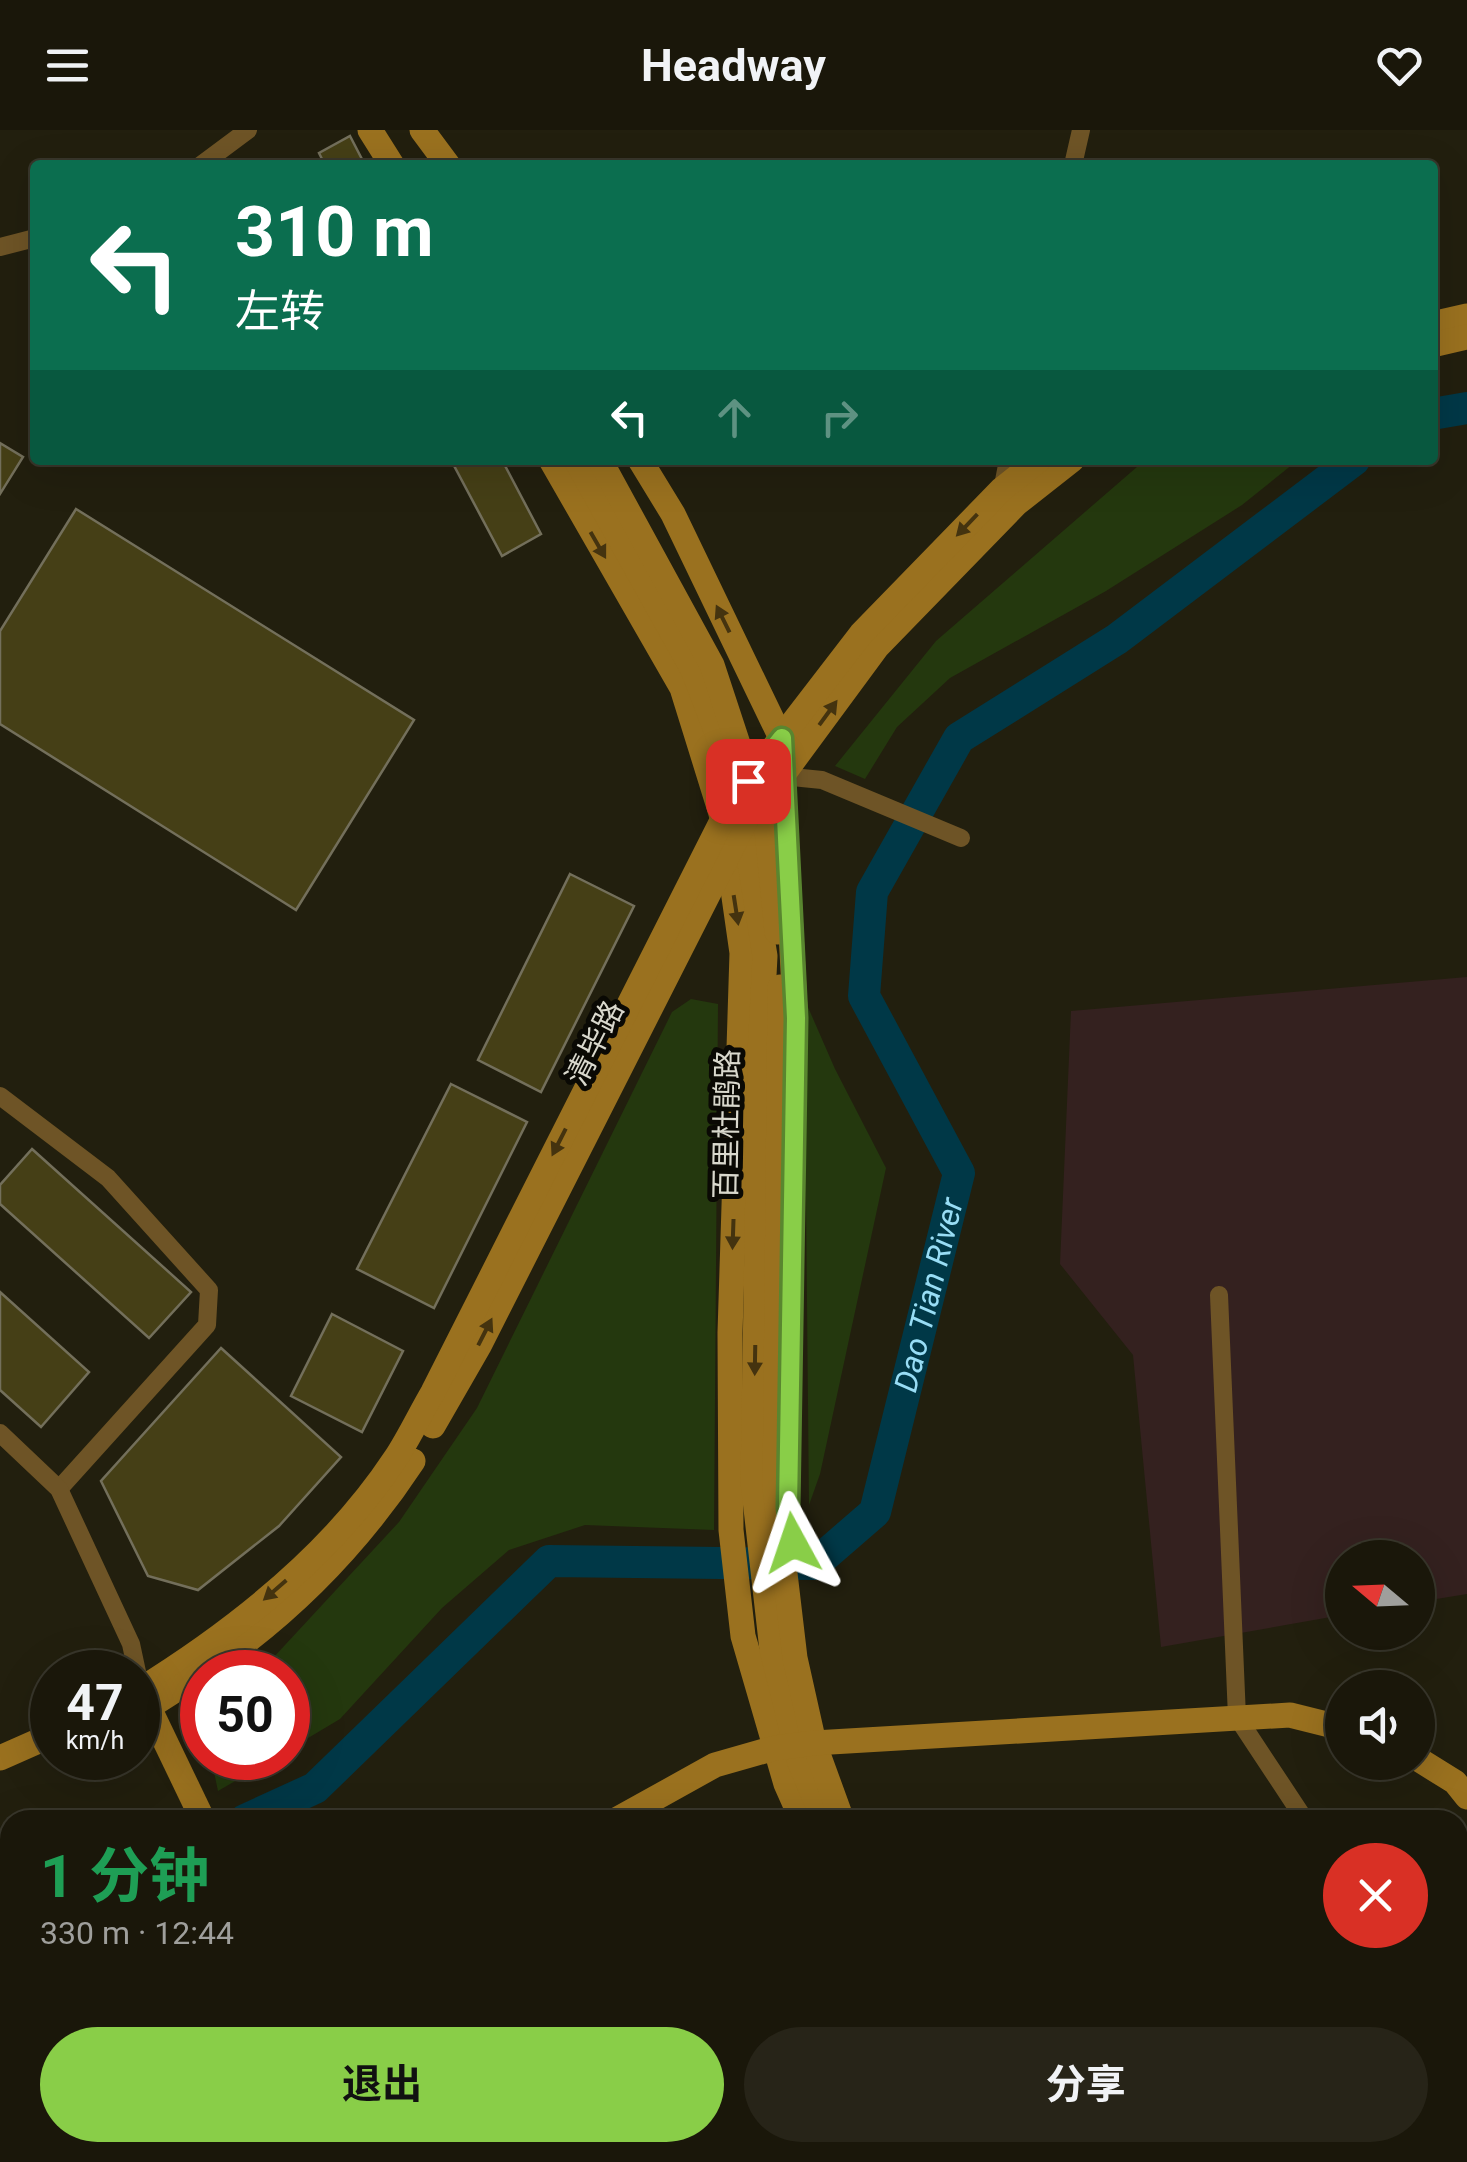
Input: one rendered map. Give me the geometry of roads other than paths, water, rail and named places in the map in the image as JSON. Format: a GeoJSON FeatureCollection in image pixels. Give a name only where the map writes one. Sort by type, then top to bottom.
{"type":"FeatureCollection","features":[{"type":"Feature","properties":{"kind":"main road"},"geometry":{"type":"LineString","coordinates":[[368,130],[387,160]]}},
{"type":"Feature","properties":{"kind":"main road"},"geometry":{"type":"LineString","coordinates":[[418,130],[434,160]]}},
{"type":"Feature","properties":{"kind":"main road"},"geometry":{"type":"LineString","coordinates":[[418,130],[444,160]]}},
{"type":"Feature","properties":{"kind":"main road"},"geometry":{"type":"LineString","coordinates":[[1438,323],[1467,316]]}},
{"type":"Feature","properties":{"kind":"main road"},"geometry":{"type":"LineString","coordinates":[[1438,344],[1467,337]]}},
{"type":"Feature","properties":{"kind":"main road"},"geometry":{"type":"LineString","coordinates":[[554,465],[682,688],[724,820],[742,953],[730,1334],[730,1530],[742,1630],[786,1784],[798,1810]]}},
{"type":"Feature","properties":{"kind":"main road","name":"百里杜鹃路"},"geometry":{"type":"LineString","coordinates":[[579,465],[693,670],[732,775],[751,870],[765,956],[753,1482],[772,1650],[800,1763],[820,1810]]}},
{"type":"Feature","properties":{"kind":"main road","name":"百里杜鹃路"},"geometry":{"type":"LineString","coordinates":[[603,465],[712,665],[766,832],[781,968],[775,1488],[795,1658],[839,1810]]}},
{"type":"Feature","properties":{"kind":"main road"},"geometry":{"type":"LineString","coordinates":[[643,465],[673,514],[782,738],[796,1018],[788,1508],[820,1742],[852,1810]]}},
{"type":"Feature","properties":{"kind":"main road"},"geometry":{"type":"LineString","coordinates":[[160,1678],[219,1636],[312,1558],[346,1522],[395,1458],[731,803],[861,634],[1002,489],[1033,465]]}},
{"type":"Feature","properties":{"kind":"main road","name":"清毕路"},"geometry":{"type":"LineString","coordinates":[[238,1650],[334,1565],[392,1494],[414,1459],[478,1346],[749,814],[782,776],[876,648],[999,521],[1066,465]]}},
{"type":"Feature","properties":{"kind":"main road"},"geometry":{"type":"LineString","coordinates":[[634,1810],[715,1765],[775,1748],[820,1742],[1290,1714],[1325,1723]]}},
{"type":"Feature","properties":{"kind":"main road"},"geometry":{"type":"LineString","coordinates":[[160,1732],[198,1810]]}},
{"type":"Feature","properties":{"kind":"main road"},"geometry":{"type":"LineString","coordinates":[[0,1758],[30,1745]]}},
{"type":"Feature","properties":{"kind":"main road"},"geometry":{"type":"LineString","coordinates":[[0,1775],[30,1763]]}},
{"type":"Feature","properties":{"kind":"main road"},"geometry":{"type":"LineString","coordinates":[[1435,1769],[1455,1782],[1467,1797]]}},
{"type":"Feature","properties":{"kind":"street"},"geometry":{"type":"LineString","coordinates":[[208,160],[248,130]]}},
{"type":"Feature","properties":{"kind":"street"},"geometry":{"type":"LineString","coordinates":[[1075,160],[1081,130]]}},
{"type":"Feature","properties":{"kind":"street"},"geometry":{"type":"LineString","coordinates":[[0,247],[30,239]]}},
{"type":"Feature","properties":{"kind":"street"},"geometry":{"type":"LineString","coordinates":[[999,521],[1007,465]]}},
{"type":"Feature","properties":{"kind":"street"},"geometry":{"type":"LineString","coordinates":[[782,776],[822,780],[961,838]]}},
{"type":"Feature","properties":{"kind":"street"},"geometry":{"type":"LineString","coordinates":[[0,1096],[108,1178],[209,1290],[206,1325],[59,1489]]}},
{"type":"Feature","properties":{"kind":"street"},"geometry":{"type":"LineString","coordinates":[[1219,1295],[1236,1717],[1298,1810]]}},
{"type":"Feature","properties":{"kind":"street"},"geometry":{"type":"LineString","coordinates":[[0,1433],[59,1489],[132,1650]]}},
{"type":"Feature","properties":{"kind":"waterway","name":"Dao Tian River"},"geometry":{"type":"LineString","coordinates":[[1438,413],[1467,408]]}},
{"type":"Feature","properties":{"kind":"waterway","name":"Dao Tian River"},"geometry":{"type":"LineString","coordinates":[[267,1810],[315,1788],[549,1561],[815,1564],[875,1512],[959,1173],[864,996],[872,892],[959,738],[1117,639],[1347,465]]}}]}
